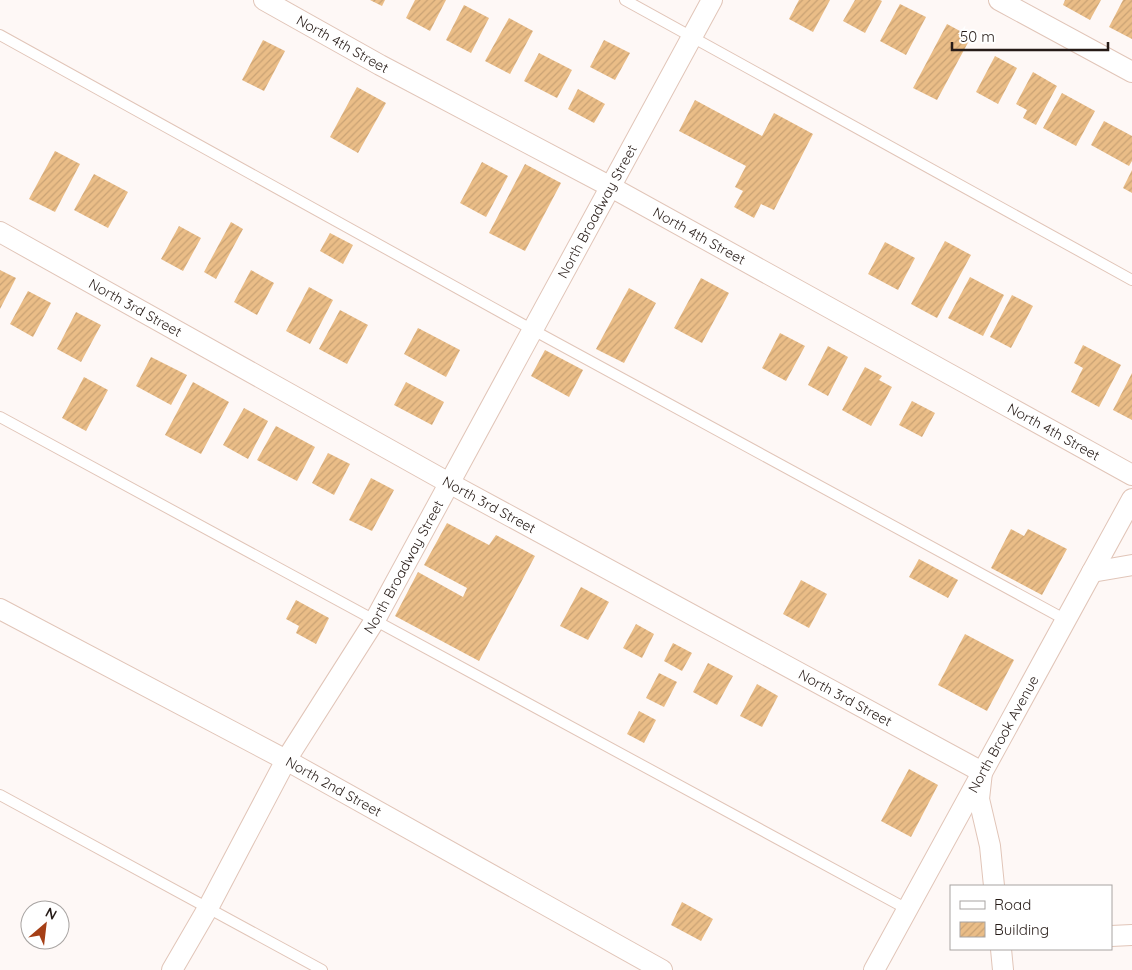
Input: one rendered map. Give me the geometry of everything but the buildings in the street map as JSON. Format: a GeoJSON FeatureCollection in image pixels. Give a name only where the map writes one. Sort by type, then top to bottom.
{"type":"FeatureCollection","features":[{"type":"Feature","properties":{"kind":"street","name":"North 4th Street"},"geometry":{"type":"LineString","coordinates":[[264,0],[380,65],[611,187],[1132,475]]}},
{"type":"Feature","properties":{"kind":"street","name":"North Broadway Street"},"geometry":{"type":"LineString","coordinates":[[172,970],[208,908],[286,760],[375,620],[712,0]]}},
{"type":"Feature","properties":{"kind":"street"},"geometry":{"type":"LineString","coordinates":[[999,0],[1132,72]]}},
{"type":"Feature","properties":{"kind":"street","name":"North 3rd Street"},"geometry":{"type":"LineString","coordinates":[[0,232],[450,483],[982,772]]}},
{"type":"Feature","properties":{"kind":"street","name":"North Brook Avenue"},"geometry":{"type":"LineString","coordinates":[[874,970],[1132,500]]}},
{"type":"Feature","properties":{"kind":"street"},"geometry":{"type":"LineString","coordinates":[[1092,572],[1132,565]]}},
{"type":"Feature","properties":{"kind":"street","name":"North 2nd Street"},"geometry":{"type":"LineString","coordinates":[[0,609],[286,760],[662,970]]}},
{"type":"Feature","properties":{"kind":"street"},"geometry":{"type":"LineString","coordinates":[[982,772],[979,799],[990,846],[994,885]]}},
{"type":"Feature","properties":{"kind":"street"},"geometry":{"type":"LineString","coordinates":[[1112,936],[1132,935]]}},
{"type":"Feature","properties":{"kind":"street"},"geometry":{"type":"LineString","coordinates":[[1001,950],[1003,970]]}},
{"type":"Feature","properties":{"kind":"lane"},"geometry":{"type":"LineString","coordinates":[[625,0],[1132,280]]}},
{"type":"Feature","properties":{"kind":"lane"},"geometry":{"type":"LineString","coordinates":[[0,35],[533,330],[1066,620]]}},
{"type":"Feature","properties":{"kind":"lane"},"geometry":{"type":"LineString","coordinates":[[0,417],[907,909]]}},
{"type":"Feature","properties":{"kind":"lane"},"geometry":{"type":"LineString","coordinates":[[0,794],[322,970]]}}]}
